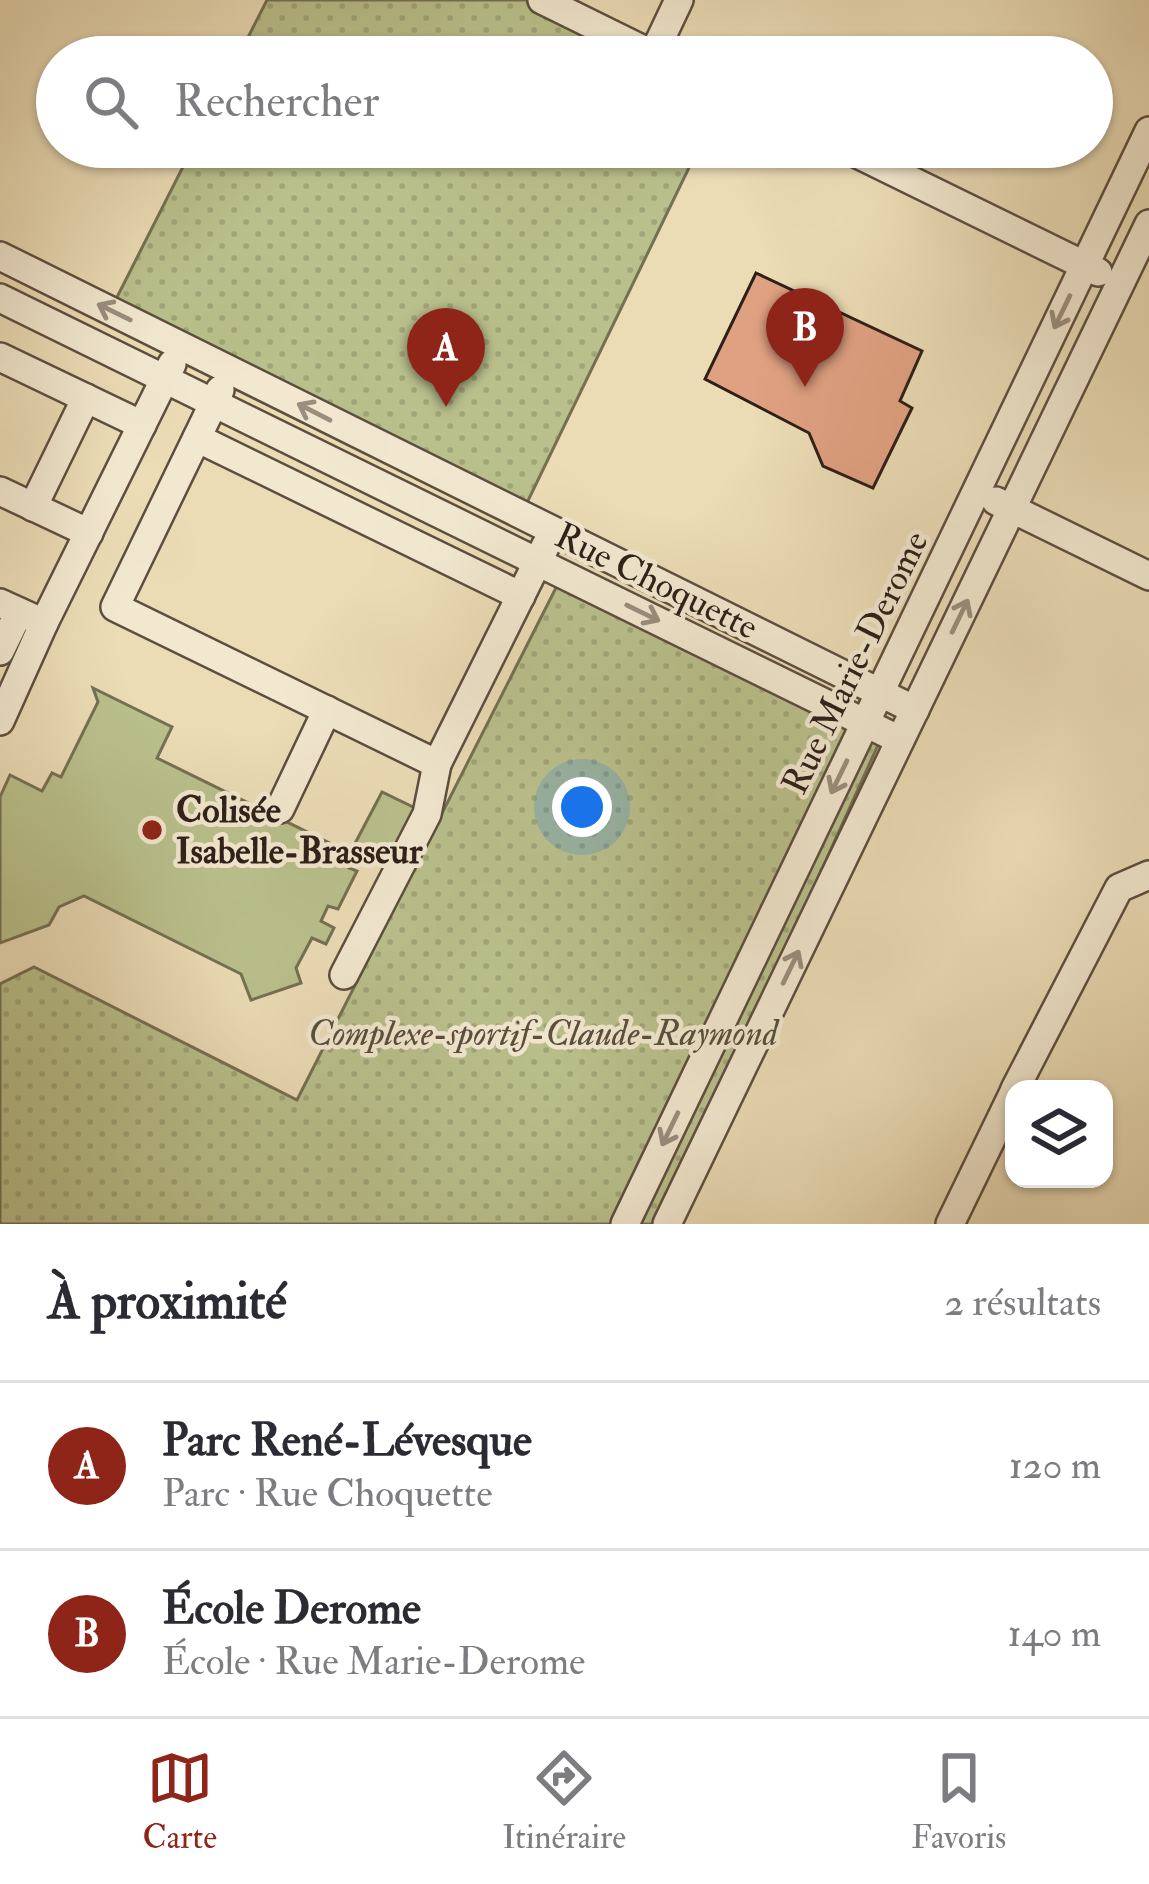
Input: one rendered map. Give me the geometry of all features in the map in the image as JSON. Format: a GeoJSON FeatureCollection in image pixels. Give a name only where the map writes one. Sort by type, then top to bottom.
{"type":"FeatureCollection","features":[{"type":"Feature","properties":{"kind":"street"},"geometry":{"type":"LineString","coordinates":[[542,0],[615,36]]}},
{"type":"Feature","properties":{"kind":"street"},"geometry":{"type":"LineString","coordinates":[[664,36],[679,0]]}},
{"type":"Feature","properties":{"kind":"street","name":"Rue Marie-Derome"},"geometry":{"type":"LineString","coordinates":[[625,1224],[1149,131]]}},
{"type":"Feature","properties":{"kind":"street"},"geometry":{"type":"LineString","coordinates":[[886,168],[1120,283]]}},
{"type":"Feature","properties":{"kind":"street","name":"Rue Marie-Derome"},"geometry":{"type":"LineString","coordinates":[[667,1224],[1149,224]]}},
{"type":"Feature","properties":{"kind":"street","name":"Rue Choquette"},"geometry":{"type":"LineString","coordinates":[[0,256],[915,710]]}},
{"type":"Feature","properties":{"kind":"street"},"geometry":{"type":"LineString","coordinates":[[56,325],[73,292]]}},
{"type":"Feature","properties":{"kind":"street","name":"Rue Choquette"},"geometry":{"type":"LineString","coordinates":[[0,298],[900,740]]}},
{"type":"Feature","properties":{"kind":"street"},"geometry":{"type":"LineString","coordinates":[[0,651],[21,612],[89,533],[182,344]]}},
{"type":"Feature","properties":{"kind":"street"},"geometry":{"type":"LineString","coordinates":[[0,357],[142,425]]}},
{"type":"Feature","properties":{"kind":"street"},"geometry":{"type":"LineString","coordinates":[[230,368],[115,607],[437,764]]}},
{"type":"Feature","properties":{"kind":"street"},"geometry":{"type":"LineString","coordinates":[[34,507],[86,398]]}},
{"type":"Feature","properties":{"kind":"street"},"geometry":{"type":"LineString","coordinates":[[196,438],[520,596]]}},
{"type":"Feature","properties":{"kind":"street"},"geometry":{"type":"LineString","coordinates":[[382,485],[398,455]]}},
{"type":"Feature","properties":{"kind":"street"},"geometry":{"type":"LineString","coordinates":[[0,490],[89,533]]}},
{"type":"Feature","properties":{"kind":"street"},"geometry":{"type":"LineString","coordinates":[[976,490],[1149,576]]}},
{"type":"Feature","properties":{"kind":"street"},"geometry":{"type":"LineString","coordinates":[[344,975],[428,814],[437,764],[553,531]]}},
{"type":"Feature","properties":{"kind":"street"},"geometry":{"type":"LineString","coordinates":[[0,721],[21,612]]}},
{"type":"Feature","properties":{"kind":"street"},"geometry":{"type":"LineString","coordinates":[[280,809],[327,710]]}},
{"type":"Feature","properties":{"kind":"street"},"geometry":{"type":"LineString","coordinates":[[1020,1080],[1119,888],[1149,875]]}},
{"type":"Feature","properties":{"kind":"street"},"geometry":{"type":"LineString","coordinates":[[950,1224],[1005,1111]]}},
{"type":"Feature","properties":{"kind":"green space"},"geometry":{"type":"Polygon","coordinates":[[[267,0],[543,0],[616,36],[249,36],[267,0]]]}},
{"type":"Feature","properties":{"kind":"green space"},"geometry":{"type":"Polygon","coordinates":[[[182,168],[689,168],[524,509],[113,305],[182,168]]]}},
{"type":"Feature","properties":{"kind":"green space","name":"Complexe-sportif-Claude-Raymond"},"geometry":{"type":"Polygon","coordinates":[[[567,566],[887,725],[662,1224],[0,1224],[0,984],[34,967],[297,1100],[567,566]]]}},
{"type":"Feature","properties":{"kind":"green space","name":"Colisée Isabelle-Brasseur"},"geometry":{"type":"Polygon","coordinates":[[[93,688],[172,727],[157,758],[350,853],[382,792],[417,809],[391,863],[364,850],[356,865],[351,864],[349,868],[357,871],[338,909],[328,906],[321,921],[334,928],[326,944],[312,938],[296,968],[301,983],[251,1000],[241,974],[84,896],[59,907],[49,925],[0,943],[0,797],[10,775],[42,791],[52,773],[61,777],[98,702],[93,688]]]}},
{"type":"Feature","properties":{"kind":"building"},"geometry":{"type":"Polygon","coordinates":[[[756,273],[922,351],[900,401],[912,408],[873,488],[823,466],[809,433],[705,379],[756,273]]]}},
{"type":"Feature","properties":{"kind":"place","name":"École Derome"},"geometry":{"type":"Point","coordinates":[805,387]}},
{"type":"Feature","properties":{"kind":"place","name":"Parc René-Lévesque"},"geometry":{"type":"Point","coordinates":[446,407]}},
{"type":"Feature","properties":{"kind":"place","name":"Colisée Isabelle-Brasseur"},"geometry":{"type":"Point","coordinates":[152,830]}}]}
